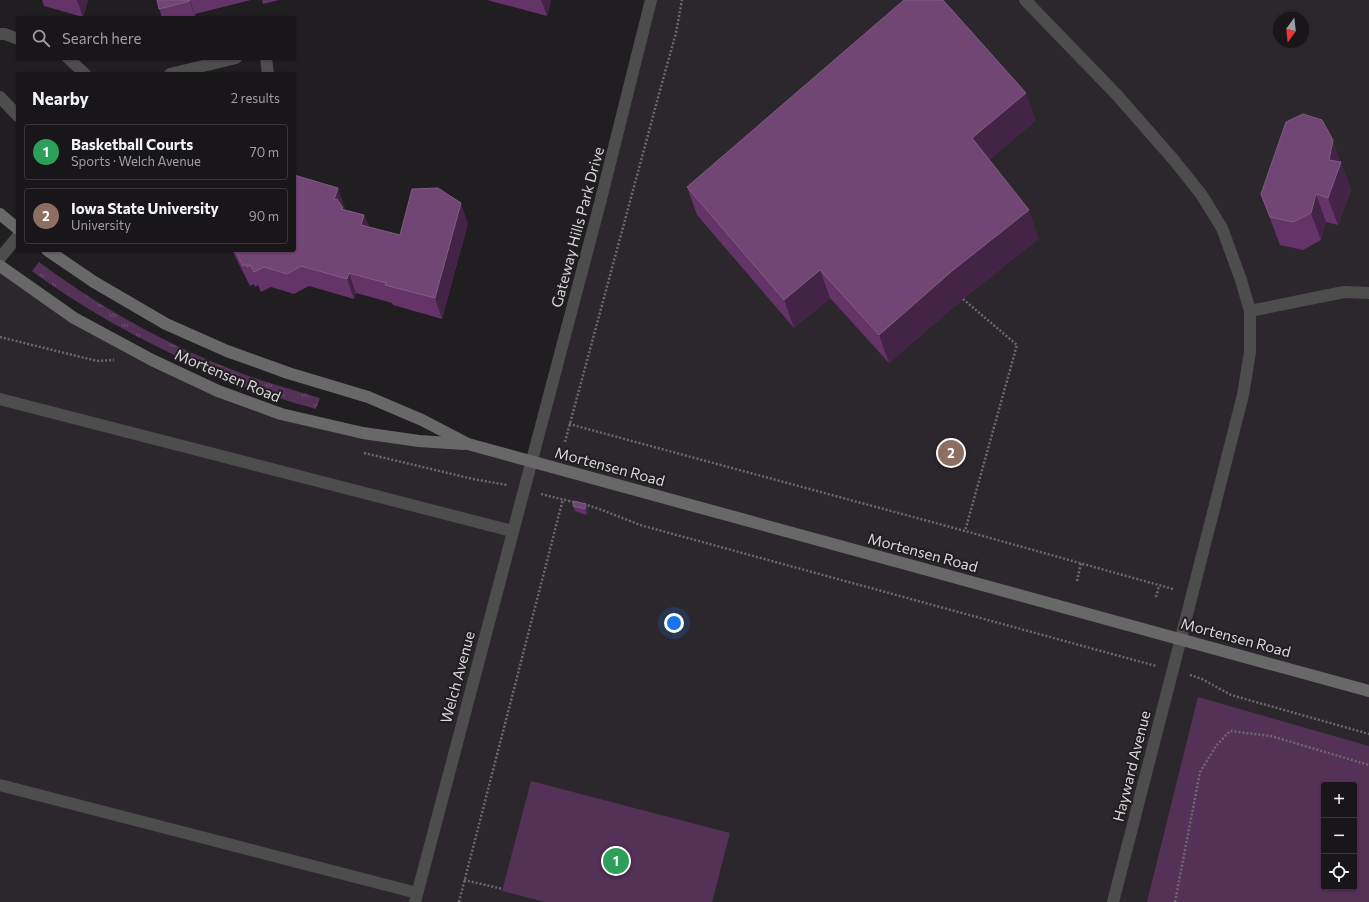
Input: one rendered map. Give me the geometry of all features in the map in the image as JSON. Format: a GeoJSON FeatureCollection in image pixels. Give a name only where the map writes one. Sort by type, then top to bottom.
{"type":"FeatureCollection","features":[{"type":"Feature","properties":{"kind":"street","name":"Gateway Hills Park Drive"},"geometry":{"type":"LineString","coordinates":[[531,461],[600,203],[652,0]]}},
{"type":"Feature","properties":{"kind":"street","name":"Hayward Avenue"},"geometry":{"type":"LineString","coordinates":[[1025,0],[1116,94],[1173,159],[1201,194],[1222,228],[1241,280],[1250,311],[1250,352],[1243,395],[1113,902]]}},
{"type":"Feature","properties":{"kind":"street"},"geometry":{"type":"LineString","coordinates":[[0,34],[5,34],[16,38]]}},
{"type":"Feature","properties":{"kind":"street"},"geometry":{"type":"LineString","coordinates":[[70,60],[83,72]]}},
{"type":"Feature","properties":{"kind":"street"},"geometry":{"type":"LineString","coordinates":[[178,72],[228,60]]}},
{"type":"Feature","properties":{"kind":"street"},"geometry":{"type":"LineString","coordinates":[[266,60],[268,72]]}},
{"type":"Feature","properties":{"kind":"street"},"geometry":{"type":"LineString","coordinates":[[0,97],[16,114]]}},
{"type":"Feature","properties":{"kind":"street"},"geometry":{"type":"LineString","coordinates":[[0,214],[16,227]]}},
{"type":"Feature","properties":{"kind":"street"},"geometry":{"type":"LineString","coordinates":[[0,258],[16,238]]}},
{"type":"Feature","properties":{"kind":"street","name":"Mortensen Road"},"geometry":{"type":"LineString","coordinates":[[50,252],[94,282],[166,324],[227,351],[288,373],[368,397],[422,420],[468,444]]}},
{"type":"Feature","properties":{"kind":"street","name":"Mortensen Road"},"geometry":{"type":"LineString","coordinates":[[0,266],[74,318],[152,360],[218,391],[281,414],[362,433],[419,441],[468,444],[1181,638],[1369,691]]}},
{"type":"Feature","properties":{"kind":"street"},"geometry":{"type":"LineString","coordinates":[[1250,311],[1344,292],[1369,293]]}},
{"type":"Feature","properties":{"kind":"street"},"geometry":{"type":"LineString","coordinates":[[0,399],[512,531]]}},
{"type":"Feature","properties":{"kind":"street","name":"Welch Avenue"},"geometry":{"type":"LineString","coordinates":[[416,897],[531,461]]}},
{"type":"Feature","properties":{"kind":"street"},"geometry":{"type":"LineString","coordinates":[[0,784],[416,897]]}},
{"type":"Feature","properties":{"kind":"path"},"geometry":{"type":"LineString","coordinates":[[565,442],[676,33],[682,0]]}},
{"type":"Feature","properties":{"kind":"path"},"geometry":{"type":"LineString","coordinates":[[962,299],[1017,345],[965,531]]}},
{"type":"Feature","properties":{"kind":"path"},"geometry":{"type":"LineString","coordinates":[[0,337],[97,361],[114,360]]}},
{"type":"Feature","properties":{"kind":"path"},"geometry":{"type":"LineString","coordinates":[[569,424],[1173,589]]}},
{"type":"Feature","properties":{"kind":"path"},"geometry":{"type":"LineString","coordinates":[[550,496],[551,492]]}},
{"type":"Feature","properties":{"kind":"path"},"geometry":{"type":"LineString","coordinates":[[541,494],[602,510],[640,525],[1154,666]]}},
{"type":"Feature","properties":{"kind":"path"},"geometry":{"type":"LineString","coordinates":[[459,902],[563,499]]}},
{"type":"Feature","properties":{"kind":"path"},"geometry":{"type":"LineString","coordinates":[[1076,581],[1081,563]]}},
{"type":"Feature","properties":{"kind":"path"},"geometry":{"type":"LineString","coordinates":[[1156,597],[1159,586]]}},
{"type":"Feature","properties":{"kind":"path"},"geometry":{"type":"LineString","coordinates":[[1194,676],[1231,695],[1369,734]]}},
{"type":"Feature","properties":{"kind":"path"},"geometry":{"type":"LineString","coordinates":[[1175,902],[1200,772],[1216,746],[1230,731],[1271,736],[1369,765]]}},
{"type":"Feature","properties":{"kind":"path"},"geometry":{"type":"LineString","coordinates":[[464,880],[503,889]]}},
{"type":"Feature","properties":{"kind":"shaded area"},"geometry":{"type":"Polygon","coordinates":[[[651,0],[1369,0],[1369,902],[0,902],[0,266],[74,318],[281,414],[530,461],[651,0]]]}},
{"type":"Feature","properties":{"kind":"green space"},"geometry":{"type":"Polygon","coordinates":[[[39,262],[122,317],[181,348],[242,373],[320,398],[316,409],[239,384],[191,363],[129,332],[90,310],[32,271],[39,262]]]}},
{"type":"Feature","properties":{"kind":"green space"},"geometry":{"type":"Polygon","coordinates":[[[1198,697],[1369,746],[1369,902],[1147,902],[1198,697]]]}},
{"type":"Feature","properties":{"kind":"green space"},"geometry":{"type":"Polygon","coordinates":[[[531,781],[730,833],[712,902],[545,902],[502,891],[531,781]]]}},
{"type":"Feature","properties":{"kind":"building"},"geometry":{"type":"Polygon","coordinates":[[[157,0],[189,0],[190,1],[159,9],[157,0]]]}},
{"type":"Feature","properties":{"kind":"building"},"geometry":{"type":"Polygon","coordinates":[[[904,0],[943,0],[1026,93],[972,138],[1029,210],[952,271],[879,335],[820,270],[784,300],[687,187],[904,0]]]}},
{"type":"Feature","properties":{"kind":"building"},"geometry":{"type":"Polygon","coordinates":[[[1303,114],[1322,120],[1333,140],[1329,160],[1341,162],[1328,198],[1316,194],[1311,213],[1293,222],[1270,217],[1261,194],[1286,122],[1303,114]]]}},
{"type":"Feature","properties":{"kind":"building"},"geometry":{"type":"Polygon","coordinates":[[[296,176],[338,188],[334,200],[337,199],[343,208],[341,209],[364,215],[361,225],[400,235],[412,189],[438,188],[461,203],[435,298],[385,285],[386,283],[349,273],[347,279],[301,266],[287,274],[264,267],[254,272],[250,265],[247,267],[246,264],[243,266],[236,252],[296,252],[296,176]]]}},
{"type":"Feature","properties":{"kind":"building"},"geometry":{"type":"Polygon","coordinates":[[[574,501],[586,504],[585,509],[573,506],[574,501]]]}},
{"type":"Feature","properties":{"kind":"place","name":"Iowa State University"},"geometry":{"type":"Point","coordinates":[951,453]}},
{"type":"Feature","properties":{"kind":"place","name":"Basketball Courts"},"geometry":{"type":"Point","coordinates":[616,861]}}]}
